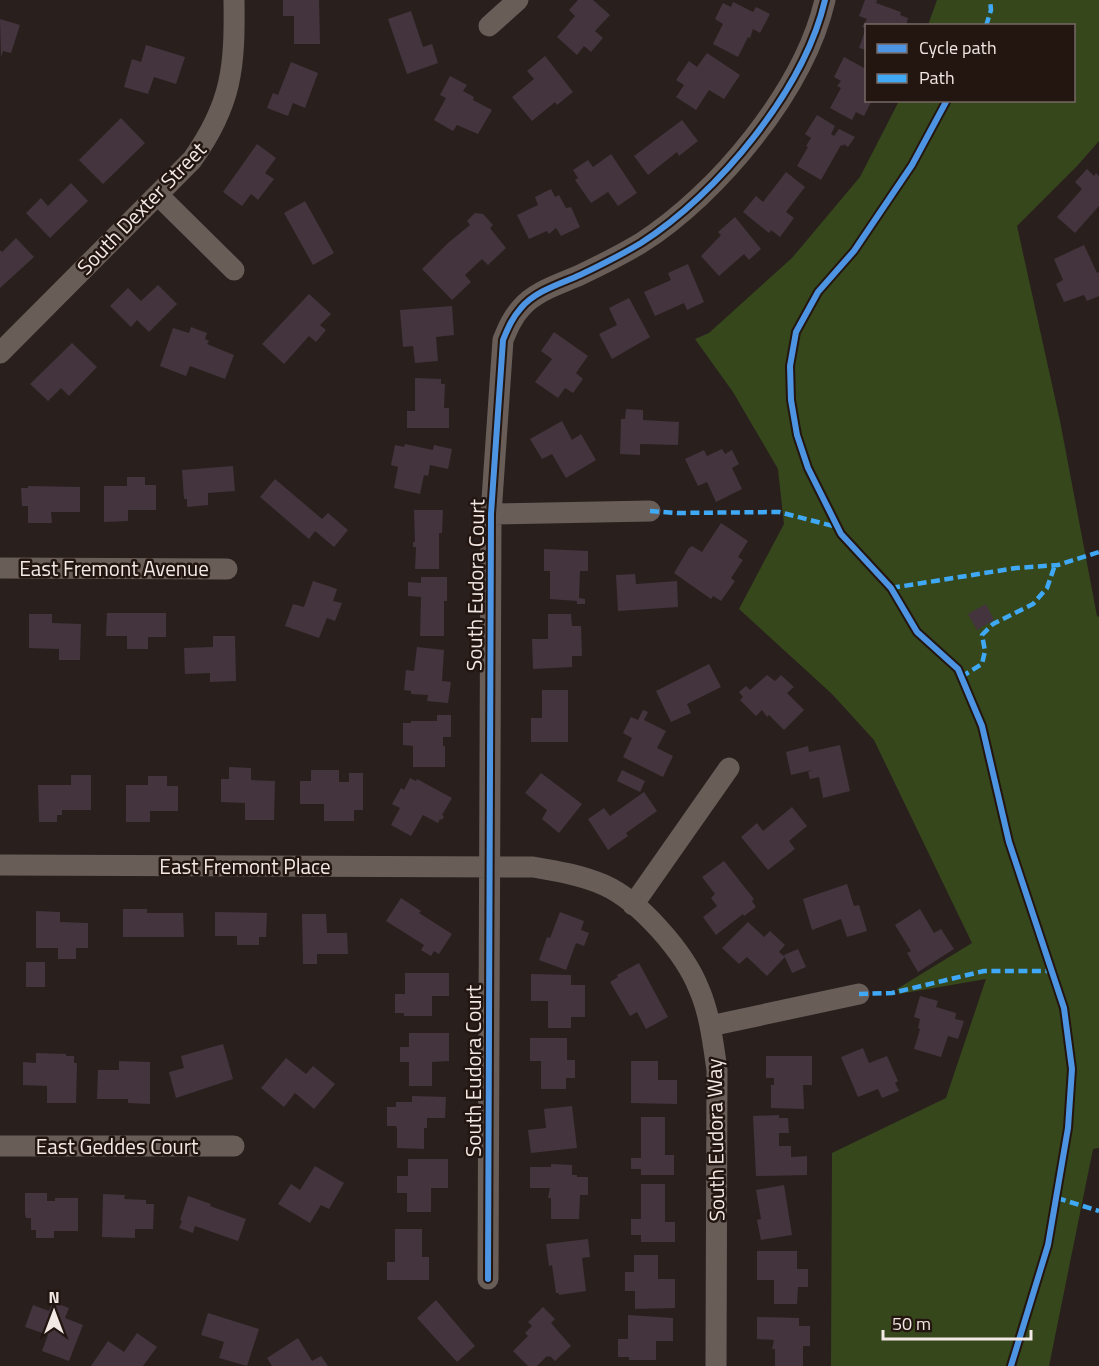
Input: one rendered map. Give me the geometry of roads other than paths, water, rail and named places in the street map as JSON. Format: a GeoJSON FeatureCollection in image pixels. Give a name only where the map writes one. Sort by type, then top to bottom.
{"type":"FeatureCollection","features":[{"type":"Feature","properties":{"kind":"street","name":"South Dexter Street"},"geometry":{"type":"LineString","coordinates":[[0,353],[192,160],[209,136],[223,105],[231,76],[234,0]]}},
{"type":"Feature","properties":{"kind":"street"},"geometry":{"type":"LineString","coordinates":[[489,27],[518,0]]}},
{"type":"Feature","properties":{"kind":"street","name":"South Eudora Court"},"geometry":{"type":"LineString","coordinates":[[488,1279],[490,514],[503,340],[510,323],[522,307],[539,293],[606,263],[642,242],[696,199],[726,170],[751,141],[788,86],[817,27],[825,0]]}},
{"type":"Feature","properties":{"kind":"street"},"geometry":{"type":"LineString","coordinates":[[158,195],[234,270]]}},
{"type":"Feature","properties":{"kind":"street"},"geometry":{"type":"LineString","coordinates":[[490,514],[651,511]]}},
{"type":"Feature","properties":{"kind":"street","name":"East Fremont Avenue"},"geometry":{"type":"LineString","coordinates":[[0,568],[227,568]]}},
{"type":"Feature","properties":{"kind":"street"},"geometry":{"type":"LineString","coordinates":[[633,905],[729,768]]}},
{"type":"Feature","properties":{"kind":"street","name":"East Fremont Place"},"geometry":{"type":"LineString","coordinates":[[0,866],[490,867]]}},
{"type":"Feature","properties":{"kind":"street","name":"South Eudora Way"},"geometry":{"type":"LineString","coordinates":[[490,867],[533,867],[575,874],[606,886],[633,905],[661,931],[683,957],[700,989],[710,1026],[717,1070],[716,1366]]}},
{"type":"Feature","properties":{"kind":"street"},"geometry":{"type":"LineString","coordinates":[[710,1026],[860,994]]}},
{"type":"Feature","properties":{"kind":"street","name":"East Geddes Court"},"geometry":{"type":"LineString","coordinates":[[0,1146],[234,1146]]}}]}
